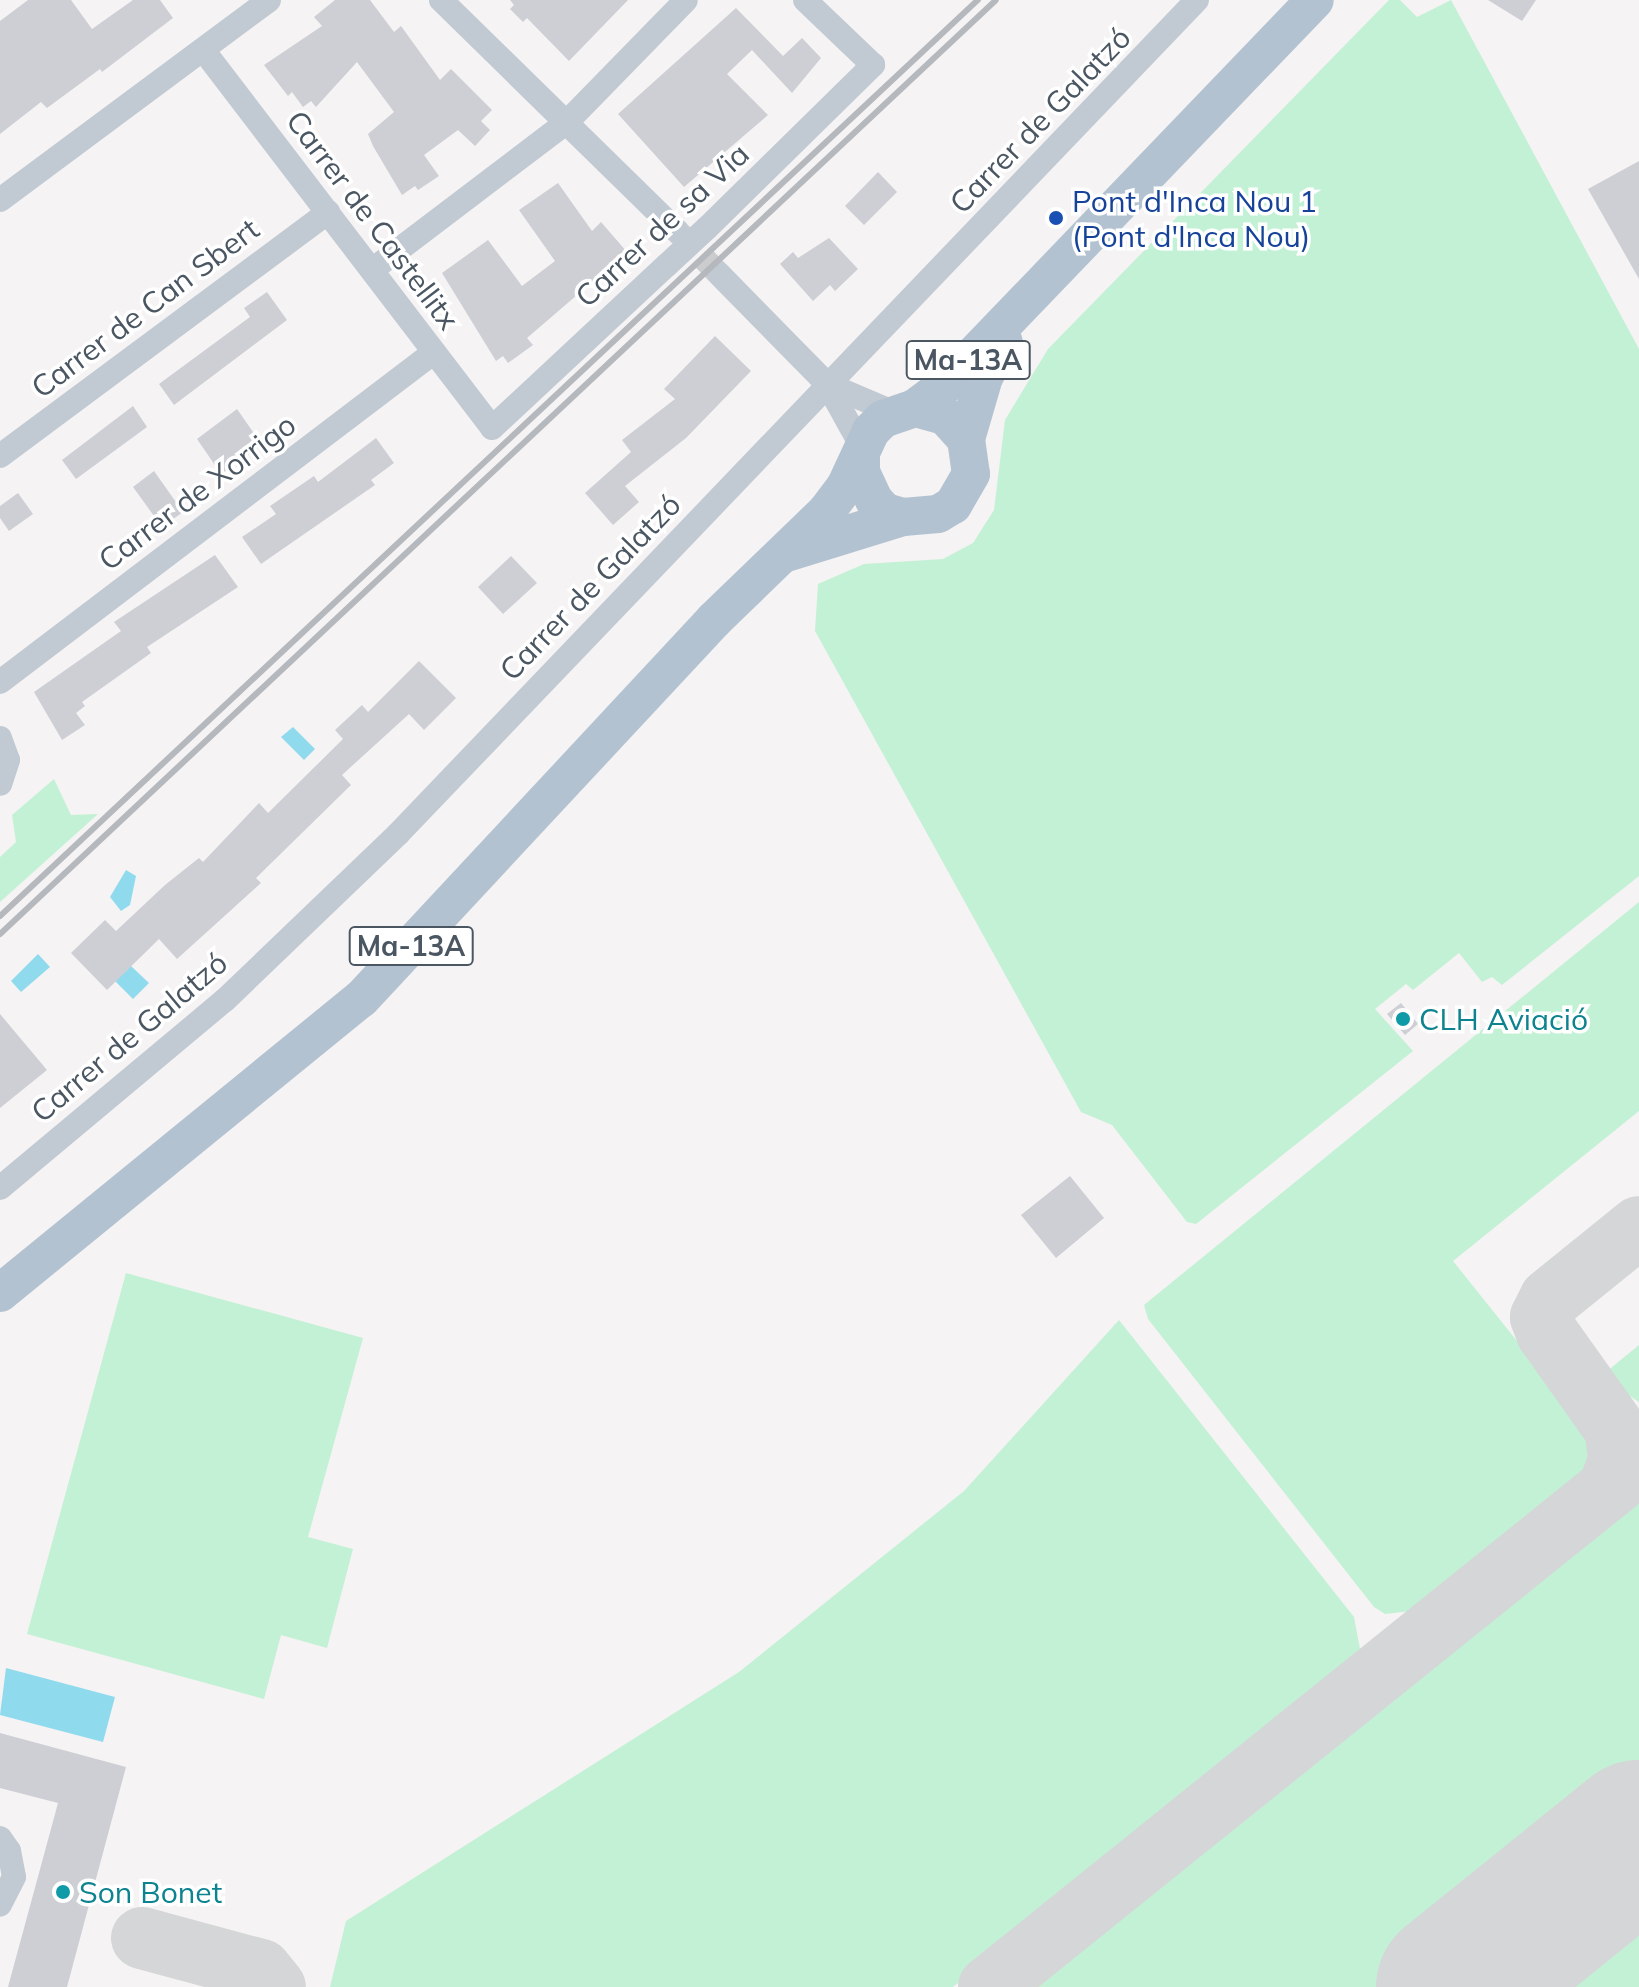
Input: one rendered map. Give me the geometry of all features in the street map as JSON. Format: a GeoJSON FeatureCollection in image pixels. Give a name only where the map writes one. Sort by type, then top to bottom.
{"type":"FeatureCollection","features":[{"type":"Feature","properties":{"kind":"main road","name":"Ma-13A"},"geometry":{"type":"LineString","coordinates":[[905,410],[944,386],[1315,0]]}},
{"type":"Feature","properties":{"kind":"main road","name":"Ma-13A"},"geometry":{"type":"LineString","coordinates":[[966,439],[984,377],[1019,310]]}},
{"type":"Feature","properties":{"kind":"main road"},"geometry":{"type":"LineString","coordinates":[[905,410],[945,416],[966,439],[971,474],[953,505],[929,517],[903,517],[885,512],[874,500],[861,472],[862,453],[871,431],[905,410]]}},
{"type":"Feature","properties":{"kind":"main road","name":"Ma-13A"},"geometry":{"type":"LineString","coordinates":[[0,1293],[361,999],[779,555],[832,506],[862,453]]}},
{"type":"Feature","properties":{"kind":"main road","name":"Ma-13A"},"geometry":{"type":"LineString","coordinates":[[779,555],[903,517]]}},
{"type":"Feature","properties":{"kind":"street"},"geometry":{"type":"LineString","coordinates":[[0,200],[269,0]]}},
{"type":"Feature","properties":{"kind":"street"},"geometry":{"type":"LineString","coordinates":[[441,0],[676,230]]}},
{"type":"Feature","properties":{"kind":"street"},"geometry":{"type":"LineString","coordinates":[[372,270],[567,122],[686,0]]}},
{"type":"Feature","properties":{"kind":"street","name":"Carrer de sa Via"},"geometry":{"type":"LineString","coordinates":[[492,428],[707,228],[873,65],[805,0]]}},
{"type":"Feature","properties":{"kind":"street","name":"Carrer de Galatzó"},"geometry":{"type":"LineString","coordinates":[[0,1188],[225,1000],[398,834],[827,384],[1136,69],[1197,0]]}},
{"type":"Feature","properties":{"kind":"street","name":"Carrer de Castellitx"},"geometry":{"type":"LineString","coordinates":[[204,51],[492,428]]}},
{"type":"Feature","properties":{"kind":"street","name":"Carrer de Can Sbert"},"geometry":{"type":"LineString","coordinates":[[0,456],[328,212]]}},
{"type":"Feature","properties":{"kind":"street"},"geometry":{"type":"LineString","coordinates":[[719,274],[827,384],[862,453]]}},
{"type":"Feature","properties":{"kind":"street","name":"Carrer de Xorrigo"},"geometry":{"type":"LineString","coordinates":[[0,682],[433,353]]}},
{"type":"Feature","properties":{"kind":"street"},"geometry":{"type":"LineString","coordinates":[[827,384],[905,410]]}},
{"type":"Feature","properties":{"kind":"street"},"geometry":{"type":"LineString","coordinates":[[0,738],[8,760],[0,784]]}},
{"type":"Feature","properties":{"kind":"street"},"geometry":{"type":"LineString","coordinates":[[0,1838],[9,1851],[14,1877],[0,1905]]}},
{"type":"Feature","properties":{"kind":"green space"},"geometry":{"type":"Polygon","coordinates":[[[1389,0],[1400,0],[1417,17],[1451,0],[1639,349],[1639,876],[1502,985],[1492,977],[1482,982],[1459,953],[1413,990],[1406,984],[1375,1009],[1413,1051],[1196,1224],[1187,1222],[1112,1125],[1081,1112],[815,631],[818,584],[864,564],[943,559],[973,543],[994,510],[1005,420],[1048,349],[1389,0]]]}},
{"type":"Feature","properties":{"kind":"green space"},"geometry":{"type":"Polygon","coordinates":[[[54,779],[71,815],[98,814],[0,902],[0,857],[16,842],[12,815],[54,779]]]}},
{"type":"Feature","properties":{"kind":"green space"},"geometry":{"type":"Polygon","coordinates":[[[1639,902],[1639,1111],[1453,1261],[1581,1421],[1588,1439],[1587,1465],[1581,1482],[1421,1610],[1385,1614],[1374,1607],[1148,1319],[1144,1305],[1639,902]]]}},
{"type":"Feature","properties":{"kind":"green space"},"geometry":{"type":"Polygon","coordinates":[[[126,1273],[363,1338],[308,1537],[353,1549],[327,1648],[281,1635],[264,1699],[27,1634],[126,1273]]]}},
{"type":"Feature","properties":{"kind":"green space"},"geometry":{"type":"Polygon","coordinates":[[[1119,1320],[1354,1617],[1360,1649],[1349,1669],[953,1987],[330,1987],[346,1921],[739,1672],[964,1491],[1119,1320]]]}},
{"type":"Feature","properties":{"kind":"green space"},"geometry":{"type":"Polygon","coordinates":[[[1639,1345],[1639,1402],[1622,1391],[1606,1372],[1639,1345]]]}},
{"type":"Feature","properties":{"kind":"green space"},"geometry":{"type":"Polygon","coordinates":[[[1639,1483],[1639,1786],[1389,1987],[1015,1987],[1639,1483]]]}},
{"type":"Feature","properties":{"kind":"green space"},"geometry":{"type":"Polygon","coordinates":[[[1639,1890],[1639,1987],[1519,1987],[1639,1890]]]}},
{"type":"Feature","properties":{"kind":"water"},"geometry":{"type":"Polygon","coordinates":[[[293,727],[315,749],[304,760],[281,737],[293,727]]]}},
{"type":"Feature","properties":{"kind":"water"},"geometry":{"type":"Polygon","coordinates":[[[126,870],[136,876],[130,905],[121,911],[110,897],[126,870]]]}},
{"type":"Feature","properties":{"kind":"water"},"geometry":{"type":"Polygon","coordinates":[[[38,954],[50,967],[21,992],[11,981],[38,954]]]}},
{"type":"Feature","properties":{"kind":"water"},"geometry":{"type":"Polygon","coordinates":[[[131,966],[149,983],[133,999],[115,981],[131,966]]]}},
{"type":"Feature","properties":{"kind":"water"},"geometry":{"type":"Polygon","coordinates":[[[6,1668],[115,1697],[103,1742],[0,1715],[6,1668]]]}},
{"type":"Feature","properties":{"kind":"building"},"geometry":{"type":"Polygon","coordinates":[[[28,0],[71,0],[92,29],[133,0],[160,0],[173,18],[102,72],[100,69],[47,108],[41,102],[0,134],[0,21],[28,0]]]}},
{"type":"Feature","properties":{"kind":"building"},"geometry":{"type":"Polygon","coordinates":[[[335,0],[370,0],[394,32],[401,26],[440,80],[451,69],[492,110],[481,121],[490,130],[475,146],[458,130],[424,155],[439,176],[418,190],[415,186],[402,195],[373,146],[368,134],[394,112],[357,62],[316,107],[311,101],[303,107],[292,92],[288,96],[264,65],[322,26],[314,17],[335,0]]]}},
{"type":"Feature","properties":{"kind":"building"},"geometry":{"type":"Polygon","coordinates":[[[510,0],[628,0],[569,61],[527,18],[523,22],[510,9],[514,5],[510,0]]]}},
{"type":"Feature","properties":{"kind":"building"},"geometry":{"type":"Polygon","coordinates":[[[1488,0],[1536,0],[1522,21],[1488,0]]]}},
{"type":"Feature","properties":{"kind":"building"},"geometry":{"type":"Polygon","coordinates":[[[736,8],[783,56],[802,38],[821,58],[792,93],[752,50],[727,74],[768,115],[684,187],[618,114],[736,8]]]}},
{"type":"Feature","properties":{"kind":"building"},"geometry":{"type":"Polygon","coordinates":[[[1639,161],[1639,279],[1588,189],[1639,161]]]}},
{"type":"Feature","properties":{"kind":"building"},"geometry":{"type":"Polygon","coordinates":[[[878,172],[897,192],[864,225],[845,206],[878,172]]]}},
{"type":"Feature","properties":{"kind":"building"},"geometry":{"type":"Polygon","coordinates":[[[558,183],[592,231],[601,222],[627,252],[527,338],[533,345],[508,363],[503,356],[496,361],[442,273],[488,240],[522,286],[555,261],[519,210],[558,183]]]}},
{"type":"Feature","properties":{"kind":"building"},"geometry":{"type":"Polygon","coordinates":[[[829,238],[858,269],[835,291],[830,285],[813,301],[780,264],[793,252],[798,258],[829,238]]]}},
{"type":"Feature","properties":{"kind":"building"},"geometry":{"type":"Polygon","coordinates":[[[267,292],[287,320],[174,405],[159,384],[250,317],[244,308],[267,292]]]}},
{"type":"Feature","properties":{"kind":"building"},"geometry":{"type":"Polygon","coordinates":[[[715,336],[751,371],[686,438],[625,486],[639,502],[613,525],[585,493],[631,452],[622,440],[675,399],[664,389],[715,336]]]}},
{"type":"Feature","properties":{"kind":"building"},"geometry":{"type":"Polygon","coordinates":[[[133,406],[147,427],[76,479],[62,460],[133,406]]]}},
{"type":"Feature","properties":{"kind":"building"},"geometry":{"type":"Polygon","coordinates":[[[237,409],[262,445],[221,474],[197,439],[237,409]]]}},
{"type":"Feature","properties":{"kind":"building"},"geometry":{"type":"Polygon","coordinates":[[[376,438],[394,463],[371,480],[375,485],[261,564],[242,537],[276,514],[270,506],[314,476],[318,482],[376,438]]]}},
{"type":"Feature","properties":{"kind":"building"},"geometry":{"type":"Polygon","coordinates":[[[154,471],[183,512],[162,527],[133,487],[154,471]]]}},
{"type":"Feature","properties":{"kind":"building"},"geometry":{"type":"Polygon","coordinates":[[[18,493],[33,514],[9,531],[0,518],[0,506],[18,493]]]}},
{"type":"Feature","properties":{"kind":"building"},"geometry":{"type":"Polygon","coordinates":[[[215,555],[238,587],[147,647],[151,653],[82,702],[85,706],[76,713],[85,725],[62,740],[34,692],[121,631],[114,622],[215,555]]]}},
{"type":"Feature","properties":{"kind":"building"},"geometry":{"type":"Polygon","coordinates":[[[511,556],[537,583],[503,614],[478,587],[511,556]]]}},
{"type":"Feature","properties":{"kind":"building"},"geometry":{"type":"Polygon","coordinates":[[[419,661],[456,698],[424,730],[409,714],[342,775],[351,785],[256,878],[261,883],[177,959],[159,939],[107,990],[71,953],[105,920],[116,931],[199,858],[203,862],[259,803],[268,813],[343,739],[335,730],[362,705],[368,712],[419,661]]]}},
{"type":"Feature","properties":{"kind":"building","name":"CLH Aviació"},"geometry":{"type":"Polygon","coordinates":[[[1401,1003],[1418,1024],[1405,1035],[1387,1014],[1401,1003]]]}},
{"type":"Feature","properties":{"kind":"building"},"geometry":{"type":"Polygon","coordinates":[[[0,1014],[47,1070],[0,1108],[0,1014]]]}},
{"type":"Feature","properties":{"kind":"building"},"geometry":{"type":"Polygon","coordinates":[[[1070,1176],[1104,1218],[1056,1258],[1021,1215],[1070,1176]]]}},
{"type":"Feature","properties":{"kind":"building","name":"Son Bonet"},"geometry":{"type":"Polygon","coordinates":[[[0,1733],[126,1767],[67,1987],[8,1987],[58,1803],[0,1788],[0,1733]]]}},
{"type":"Feature","properties":{"kind":"taxiway"},"geometry":{"type":"LineString","coordinates":[[1609,1488],[1619,1461],[1616,1430],[1547,1333],[1541,1317],[1550,1299],[1639,1227]]}},
{"type":"Feature","properties":{"kind":"taxiway"},"geometry":{"type":"LineString","coordinates":[[989,1987],[1639,1464]]}},
{"type":"Feature","properties":{"kind":"taxiway"},"geometry":{"type":"LineString","coordinates":[[142,1938],[261,1970],[275,1987]]}},
{"type":"Feature","properties":{"kind":"runway"},"geometry":{"type":"LineString","coordinates":[[1453,1987],[1639,1837]]}},
{"type":"Feature","properties":{"kind":"tunnel"},"geometry":{"type":"LineString","coordinates":[[676,230],[719,274]]}},
{"type":"Feature","properties":{"kind":"railway"},"geometry":{"type":"LineString","coordinates":[[0,916],[978,0]]}},
{"type":"Feature","properties":{"kind":"railway"},"geometry":{"type":"LineString","coordinates":[[0,934],[996,0]]}},
{"type":"Feature","properties":{"kind":"place","name":"Pont d'Inca Nou 1 (Pont d'Inca Nou)"},"geometry":{"type":"Point","coordinates":[1056,218]}},
{"type":"Feature","properties":{"kind":"place","name":"CLH Aviació"},"geometry":{"type":"Point","coordinates":[1403,1019]}},
{"type":"Feature","properties":{"kind":"place","name":"Son Bonet"},"geometry":{"type":"Point","coordinates":[63,1892]}}]}
